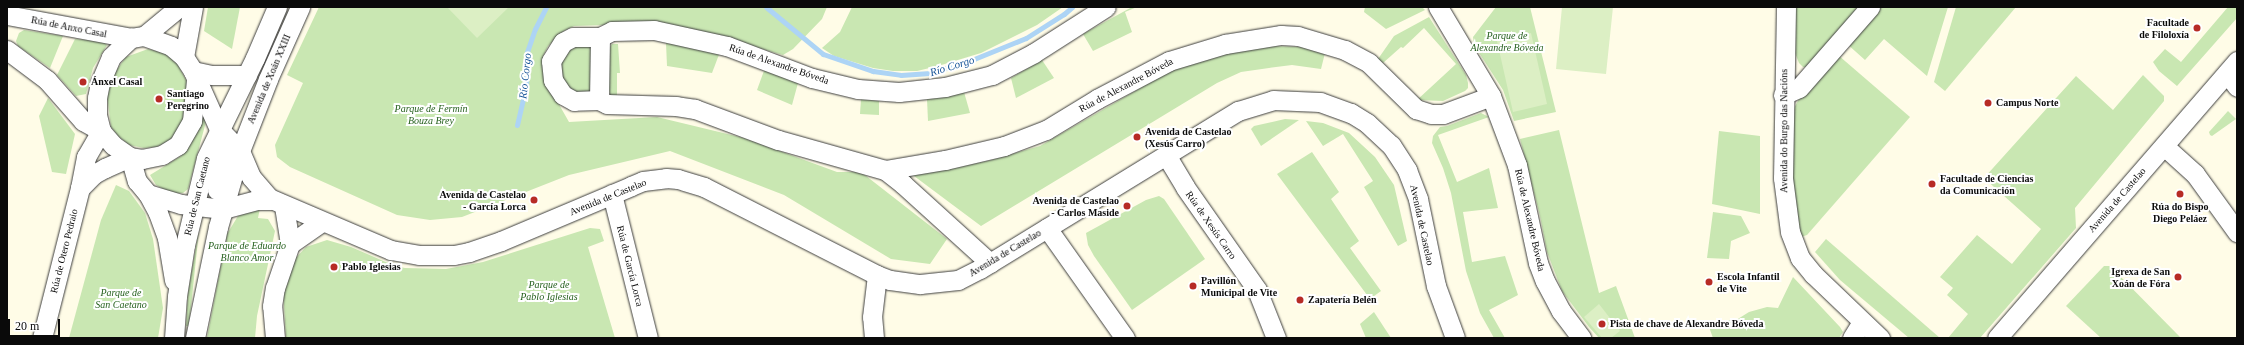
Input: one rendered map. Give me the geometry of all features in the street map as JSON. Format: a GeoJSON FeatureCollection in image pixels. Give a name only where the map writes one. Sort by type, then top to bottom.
{"type":"FeatureCollection","features":[{"type":"Feature","properties":{"kind":"street"},"geometry":{"type":"LineString","coordinates":[[101,131],[97,115],[100,83],[111,57],[179,7]]}},
{"type":"Feature","properties":{"kind":"street"},"geometry":{"type":"LineString","coordinates":[[7,50],[48,80],[83,121],[101,131],[113,145],[130,157],[142,159],[156,157],[171,151],[178,145],[192,121],[191,70],[193,7]]}},
{"type":"Feature","properties":{"kind":"street","name":"Avenida de Xoán XXIII"},"geometry":{"type":"LineString","coordinates":[[219,128],[247,75],[277,7]]}},
{"type":"Feature","properties":{"kind":"street","name":"Avenida de Xoán XXIII"},"geometry":{"type":"LineString","coordinates":[[240,151],[268,79],[300,7]]}},
{"type":"Feature","properties":{"kind":"street","name":"Rúa de Alexandre Bóveda"},"geometry":{"type":"LineString","coordinates":[[990,263],[903,184],[885,170],[778,140],[695,109],[676,106],[607,104],[599,100],[574,101],[564,95],[553,80],[551,61],[563,42],[573,37],[600,37],[612,31],[654,30],[727,46],[812,78],[858,89],[898,92],[945,88],[992,75],[1034,53],[1106,7]]}},
{"type":"Feature","properties":{"kind":"street","name":"Rúa de Alexandre Bóveda"},"geometry":{"type":"LineString","coordinates":[[1438,7],[1491,96],[1517,166],[1538,263],[1545,281],[1561,311],[1582,338]]}},
{"type":"Feature","properties":{"kind":"street","name":"Avenida do Burgo das Nacións"},"geometry":{"type":"LineString","coordinates":[[1786,7],[1783,96],[1783,178],[1790,232],[1800,258],[1813,274],[1880,338]]}},
{"type":"Feature","properties":{"kind":"street"},"geometry":{"type":"LineString","coordinates":[[1783,96],[1799,88],[1870,7]]}},
{"type":"Feature","properties":{"kind":"street","name":"Rúa de Anxo Casal"},"geometry":{"type":"LineString","coordinates":[[7,15],[137,37]]}},
{"type":"Feature","properties":{"kind":"street","name":"Rúa de Alexandre Bóveda"},"geometry":{"type":"LineString","coordinates":[[885,170],[945,160],[1004,146],[1046,130],[1097,99],[1169,61],[1225,44],[1281,35],[1298,36],[1345,50],[1369,63],[1416,109],[1430,114],[1443,114],[1491,96]]}},
{"type":"Feature","properties":{"kind":"street"},"geometry":{"type":"LineString","coordinates":[[137,37],[171,46],[191,70],[219,128],[240,151],[252,177],[262,192],[278,203],[290,244],[275,288],[272,306],[275,338]]}},
{"type":"Feature","properties":{"kind":"street"},"geometry":{"type":"LineString","coordinates":[[599,100],[600,37]]}},
{"type":"Feature","properties":{"kind":"street"},"geometry":{"type":"LineString","coordinates":[[191,70],[212,75],[247,75]]}},
{"type":"Feature","properties":{"kind":"street","name":"Avenida de Castelao"},"geometry":{"type":"LineString","coordinates":[[1998,338],[2164,146],[2234,74]]}},
{"type":"Feature","properties":{"kind":"street","name":"Avenida de Castelao"},"geometry":{"type":"LineString","coordinates":[[278,203],[391,250],[419,255],[454,255],[491,245],[643,181],[654,179],[678,179],[693,183],[751,209],[877,275],[905,283],[934,284],[958,280],[990,263],[1238,111],[1273,100],[1320,102],[1351,113],[1367,123],[1391,145],[1414,184],[1436,286],[1455,338]]}},
{"type":"Feature","properties":{"kind":"street","name":"Rúa de San Caetano"},"geometry":{"type":"LineString","coordinates":[[195,338],[203,295],[210,208],[206,158],[219,128]]}},
{"type":"Feature","properties":{"kind":"street","name":"Rúa de Otero Pedraio"},"geometry":{"type":"LineString","coordinates":[[42,338],[80,188],[86,157],[101,131]]}},
{"type":"Feature","properties":{"kind":"street"},"geometry":{"type":"LineString","coordinates":[[2164,146],[2195,174],[2237,232]]}},
{"type":"Feature","properties":{"kind":"street","name":"Rúa de San Caetano"},"geometry":{"type":"LineString","coordinates":[[174,338],[177,296],[210,208],[240,151]]}},
{"type":"Feature","properties":{"kind":"street","name":"Rúa de Xesús Carro"},"geometry":{"type":"LineString","coordinates":[[1166,155],[1185,187],[1257,290],[1276,338]]}},
{"type":"Feature","properties":{"kind":"street"},"geometry":{"type":"LineString","coordinates":[[80,188],[94,174],[130,157]]}},
{"type":"Feature","properties":{"kind":"street"},"geometry":{"type":"LineString","coordinates":[[130,157],[137,181],[148,194],[158,213],[167,238],[177,296]]}},
{"type":"Feature","properties":{"kind":"street"},"geometry":{"type":"LineString","coordinates":[[148,194],[181,204],[210,208],[256,200],[278,203]]}},
{"type":"Feature","properties":{"kind":"street","name":"Rúa de García Lorca"},"geometry":{"type":"LineString","coordinates":[[612,194],[648,338]]}},
{"type":"Feature","properties":{"kind":"street"},"geometry":{"type":"LineString","coordinates":[[290,244],[322,222]]}},
{"type":"Feature","properties":{"kind":"street"},"geometry":{"type":"LineString","coordinates":[[1047,228],[1125,338]]}},
{"type":"Feature","properties":{"kind":"street"},"geometry":{"type":"LineString","coordinates":[[874,338],[872,317],[877,275]]}},
{"type":"Feature","properties":{"kind":"street"},"geometry":{"type":"LineString","coordinates":[[1852,338],[1862,322]]}},
{"type":"Feature","properties":{"kind":"green space"},"geometry":{"type":"Polygon","coordinates":[[[208,7],[240,7],[232,49],[204,31],[208,7]]]}},
{"type":"Feature","properties":{"kind":"green space","name":"Parque de Fermín Bouza Brey"},"geometry":{"type":"Polygon","coordinates":[[[319,7],[827,7],[822,19],[793,49],[783,55],[712,35],[636,24],[574,26],[564,31],[548,46],[543,56],[544,78],[569,122],[657,117],[744,138],[837,172],[861,172],[947,239],[930,264],[891,259],[784,195],[670,151],[569,175],[462,217],[430,220],[397,215],[290,167],[277,157],[275,145],[303,83],[287,75],[319,7]]]}},
{"type":"Feature","properties":{"kind":"green space"},"geometry":{"type":"Polygon","coordinates":[[[447,7],[509,7],[477,38],[447,7]]]}},
{"type":"Feature","properties":{"kind":"green space"},"geometry":{"type":"Polygon","coordinates":[[[852,7],[1063,7],[1037,25],[981,53],[917,71],[893,71],[873,68],[834,56],[822,48],[840,32],[852,7]]]}},
{"type":"Feature","properties":{"kind":"green space"},"geometry":{"type":"Polygon","coordinates":[[[1132,7],[1137,7],[1125,12],[1132,32],[1093,51],[1083,34],[1132,7]]]}},
{"type":"Feature","properties":{"kind":"green space"},"geometry":{"type":"Polygon","coordinates":[[[1365,7],[1422,7],[1425,10],[1386,29],[1364,12],[1365,7]]]}},
{"type":"Feature","properties":{"kind":"green space","name":"Parque de Alexandre Bóveda"},"geometry":{"type":"Polygon","coordinates":[[[1496,7],[1530,7],[1556,112],[1514,121],[1503,90],[1474,45],[1473,37],[1496,7]]]}},
{"type":"Feature","properties":{"kind":"green space"},"geometry":{"type":"Polygon","coordinates":[[[1562,7],[1613,7],[1606,74],[1556,69],[1562,7]]]}},
{"type":"Feature","properties":{"kind":"green space"},"geometry":{"type":"Polygon","coordinates":[[[1796,7],[1864,7],[1809,67],[1803,67],[1799,63],[1795,53],[1796,7]]]}},
{"type":"Feature","properties":{"kind":"green space"},"geometry":{"type":"Polygon","coordinates":[[[1877,7],[1948,7],[1927,76],[1884,39],[1865,60],[1846,43],[1877,7]]]}},
{"type":"Feature","properties":{"kind":"green space"},"geometry":{"type":"Polygon","coordinates":[[[1956,7],[2016,7],[1945,91],[1934,82],[1956,7]]]}},
{"type":"Feature","properties":{"kind":"green space"},"geometry":{"type":"Polygon","coordinates":[[[2228,7],[2237,7],[2237,18],[2177,86],[2159,71],[2153,62],[2165,49],[2181,62],[2228,7]]]}},
{"type":"Feature","properties":{"kind":"green space"},"geometry":{"type":"Polygon","coordinates":[[[1429,17],[1466,75],[1468,83],[1468,88],[1465,91],[1443,101],[1417,100],[1456,64],[1424,28],[1403,48],[1401,47],[1383,63],[1378,59],[1394,36],[1429,17]]]}},
{"type":"Feature","properties":{"kind":"green space"},"geometry":{"type":"Polygon","coordinates":[[[24,30],[63,36],[50,68],[18,46],[16,41],[19,33],[24,30]]]}},
{"type":"Feature","properties":{"kind":"green space"},"geometry":{"type":"Polygon","coordinates":[[[1531,33],[1547,104],[1513,112],[1497,41],[1531,33]]]}},
{"type":"Feature","properties":{"kind":"green space"},"geometry":{"type":"Polygon","coordinates":[[[75,39],[103,41],[107,45],[93,68],[86,94],[76,96],[57,75],[75,39]]]}},
{"type":"Feature","properties":{"kind":"green space"},"geometry":{"type":"Polygon","coordinates":[[[593,43],[593,92],[575,93],[561,82],[559,58],[569,45],[593,43]]]}},
{"type":"Feature","properties":{"kind":"green space"},"geometry":{"type":"Polygon","coordinates":[[[666,43],[720,52],[712,73],[667,66],[666,43]]]}},
{"type":"Feature","properties":{"kind":"green space"},"geometry":{"type":"Polygon","coordinates":[[[612,44],[618,44],[620,73],[617,73],[617,98],[610,95],[609,90],[609,48],[612,44]]]}},
{"type":"Feature","properties":{"kind":"green space"},"geometry":{"type":"Polygon","coordinates":[[[1272,46],[1303,47],[1325,53],[1321,69],[1292,65],[1269,68],[1241,72],[1217,83],[981,226],[910,173],[946,170],[991,160],[1040,146],[1170,71],[1231,51],[1272,46]]]}},
{"type":"Feature","properties":{"kind":"green space"},"geometry":{"type":"Polygon","coordinates":[[[148,49],[169,54],[175,59],[187,82],[183,120],[177,132],[168,142],[156,147],[144,148],[129,145],[117,135],[111,127],[107,95],[112,76],[126,57],[148,49]]]}},
{"type":"Feature","properties":{"kind":"green space"},"geometry":{"type":"Polygon","coordinates":[[[1838,55],[1910,117],[1807,235],[1801,237],[1793,210],[1788,180],[1793,110],[1800,97],[1838,55]]]}},
{"type":"Feature","properties":{"kind":"green space"},"geometry":{"type":"Polygon","coordinates":[[[1042,60],[1054,78],[1016,98],[1011,78],[1042,60]]]}},
{"type":"Feature","properties":{"kind":"green space"},"geometry":{"type":"Polygon","coordinates":[[[765,68],[798,83],[792,105],[757,90],[765,68]]]}},
{"type":"Feature","properties":{"kind":"green space"},"geometry":{"type":"Polygon","coordinates":[[[2143,75],[2164,96],[2164,101],[2075,208],[2076,228],[1980,338],[1948,338],[1968,314],[1947,295],[1953,288],[1940,277],[1977,235],[2012,264],[2041,229],[1984,178],[2076,76],[2113,110],[2143,75]]]}},
{"type":"Feature","properties":{"kind":"green space"},"geometry":{"type":"Polygon","coordinates":[[[964,92],[970,113],[928,121],[927,99],[964,92]]]}},
{"type":"Feature","properties":{"kind":"green space"},"geometry":{"type":"Polygon","coordinates":[[[48,98],[75,134],[66,174],[52,172],[39,116],[48,98]]]}},
{"type":"Feature","properties":{"kind":"green space"},"geometry":{"type":"Polygon","coordinates":[[[861,99],[879,101],[879,115],[860,114],[861,99]]]}},
{"type":"Feature","properties":{"kind":"green space"},"geometry":{"type":"Polygon","coordinates":[[[2228,111],[2236,119],[2212,136],[2210,135],[2209,132],[2228,111]]]}},
{"type":"Feature","properties":{"kind":"green space"},"geometry":{"type":"Polygon","coordinates":[[[1481,113],[1489,117],[1438,135],[1457,182],[1489,168],[1498,208],[1463,212],[1472,262],[1505,256],[1518,295],[1489,310],[1505,338],[1494,338],[1480,313],[1466,271],[1451,193],[1443,168],[1432,143],[1433,136],[1440,127],[1447,126],[1481,113]]]}},
{"type":"Feature","properties":{"kind":"green space"},"geometry":{"type":"Polygon","coordinates":[[[205,114],[207,118],[188,189],[183,193],[170,193],[156,185],[150,175],[181,156],[191,144],[201,117],[205,114]]]}},
{"type":"Feature","properties":{"kind":"green space"},"geometry":{"type":"Polygon","coordinates":[[[1285,119],[1299,120],[1261,146],[1251,129],[1254,126],[1285,119]]]}},
{"type":"Feature","properties":{"kind":"green space"},"geometry":{"type":"Polygon","coordinates":[[[1306,121],[1323,123],[1349,133],[1375,157],[1394,185],[1407,241],[1398,246],[1364,187],[1373,181],[1343,134],[1323,146],[1306,121]]]}},
{"type":"Feature","properties":{"kind":"green space"},"geometry":{"type":"Polygon","coordinates":[[[1559,130],[1599,293],[1616,286],[1635,338],[1599,338],[1562,291],[1547,252],[1540,216],[1520,139],[1559,130]]]}},
{"type":"Feature","properties":{"kind":"green space"},"geometry":{"type":"Polygon","coordinates":[[[1719,131],[1760,136],[1760,214],[1712,204],[1719,131]]]}},
{"type":"Feature","properties":{"kind":"green space"},"geometry":{"type":"Polygon","coordinates":[[[1312,152],[1339,192],[1331,199],[1359,241],[1350,248],[1381,291],[1370,299],[1277,174],[1312,152]]]}},
{"type":"Feature","properties":{"kind":"green space","name":"Parque de San Caetano"},"geometry":{"type":"Polygon","coordinates":[[[116,185],[129,191],[145,213],[153,239],[163,308],[158,338],[69,338],[101,220],[116,185]]]}},
{"type":"Feature","properties":{"kind":"green space"},"geometry":{"type":"Polygon","coordinates":[[[1159,196],[1164,199],[1205,259],[1132,310],[1094,256],[1088,245],[1086,233],[1146,200],[1159,196]]]}},
{"type":"Feature","properties":{"kind":"green space","name":"Parque de Eduardo Blanco Amor"},"geometry":{"type":"Polygon","coordinates":[[[260,208],[258,218],[268,219],[275,231],[257,316],[255,338],[207,338],[227,234],[238,216],[260,208]]]}},
{"type":"Feature","properties":{"kind":"green space"},"geometry":{"type":"Polygon","coordinates":[[[1713,212],[1741,216],[1750,233],[1731,241],[1729,259],[1707,258],[1713,212]]]}},
{"type":"Feature","properties":{"kind":"green space","name":"Parque de Pablo Iglesias"},"geometry":{"type":"Polygon","coordinates":[[[590,228],[600,229],[604,241],[588,247],[615,338],[286,338],[283,289],[291,263],[306,247],[327,240],[351,247],[395,266],[405,268],[446,269],[483,262],[590,228]]]}},
{"type":"Feature","properties":{"kind":"green space"},"geometry":{"type":"Polygon","coordinates":[[[199,230],[189,326],[186,326],[188,292],[199,230]]]}},
{"type":"Feature","properties":{"kind":"green space"},"geometry":{"type":"Polygon","coordinates":[[[1826,239],[1940,338],[1909,338],[1840,280],[1815,252],[1826,239]]]}},
{"type":"Feature","properties":{"kind":"green space"},"geometry":{"type":"Polygon","coordinates":[[[2104,266],[2110,266],[2181,338],[2101,338],[2066,306],[2104,266]]]}},
{"type":"Feature","properties":{"kind":"green space"},"geometry":{"type":"Polygon","coordinates":[[[1793,277],[1840,327],[1843,332],[1839,338],[1713,338],[1709,327],[1729,320],[1733,322],[1749,312],[1767,307],[1778,308],[1793,277]]]}},
{"type":"Feature","properties":{"kind":"green space","name":"Pista de chave de Alexandre Bóveda"},"geometry":{"type":"Polygon","coordinates":[[[1599,304],[1620,331],[1611,338],[1602,338],[1584,317],[1599,304]]]}},
{"type":"Feature","properties":{"kind":"green space"},"geometry":{"type":"Polygon","coordinates":[[[1374,312],[1391,338],[1366,338],[1360,324],[1374,312]]]}},
{"type":"Feature","properties":{"kind":"waterway","name":"Río Corgo"},"geometry":{"type":"LineString","coordinates":[[517,125],[526,87],[527,52],[535,29],[546,7]]}},
{"type":"Feature","properties":{"kind":"waterway","name":"Río Corgo"},"geometry":{"type":"LineString","coordinates":[[766,7],[823,54],[873,71],[901,75],[930,73],[974,59],[1026,38],[1064,14],[1072,7]]}},
{"type":"Feature","properties":{"kind":"place","name":"Facultade de Filoloxía"},"geometry":{"type":"Point","coordinates":[2197,28]}},
{"type":"Feature","properties":{"kind":"place","name":"Ánxel Casal"},"geometry":{"type":"Point","coordinates":[83,82]}},
{"type":"Feature","properties":{"kind":"place","name":"Santiago Peregrino"},"geometry":{"type":"Point","coordinates":[159,99]}},
{"type":"Feature","properties":{"kind":"place","name":"Campus Norte"},"geometry":{"type":"Point","coordinates":[1988,103]}},
{"type":"Feature","properties":{"kind":"place","name":"Avenida de Castelao (Xesús Carro)"},"geometry":{"type":"Point","coordinates":[1137,137]}},
{"type":"Feature","properties":{"kind":"place","name":"Facultade de Ciencias da Comunicación"},"geometry":{"type":"Point","coordinates":[1932,184]}},
{"type":"Feature","properties":{"kind":"place","name":"Rúa do Bispo Diego Peláez"},"geometry":{"type":"Point","coordinates":[2180,194]}},
{"type":"Feature","properties":{"kind":"place","name":"Avenida de Castelao - García Lorca"},"geometry":{"type":"Point","coordinates":[534,200]}},
{"type":"Feature","properties":{"kind":"place","name":"Avenida de Castelao - Carlos Maside"},"geometry":{"type":"Point","coordinates":[1127,206]}},
{"type":"Feature","properties":{"kind":"place","name":"Pablo Iglesias"},"geometry":{"type":"Point","coordinates":[334,267]}},
{"type":"Feature","properties":{"kind":"place","name":"Igrexa de San Xoán de Fóra"},"geometry":{"type":"Point","coordinates":[2178,277]}},
{"type":"Feature","properties":{"kind":"place","name":"Escola Infantil de Vite"},"geometry":{"type":"Point","coordinates":[1709,282]}},
{"type":"Feature","properties":{"kind":"place","name":"Pavillón Municipal de Vite"},"geometry":{"type":"Point","coordinates":[1193,286]}},
{"type":"Feature","properties":{"kind":"place","name":"Zapatería Belén"},"geometry":{"type":"Point","coordinates":[1300,300]}},
{"type":"Feature","properties":{"kind":"place","name":"Pista de chave de Alexandre Bóveda"},"geometry":{"type":"Point","coordinates":[1602,324]}}]}
